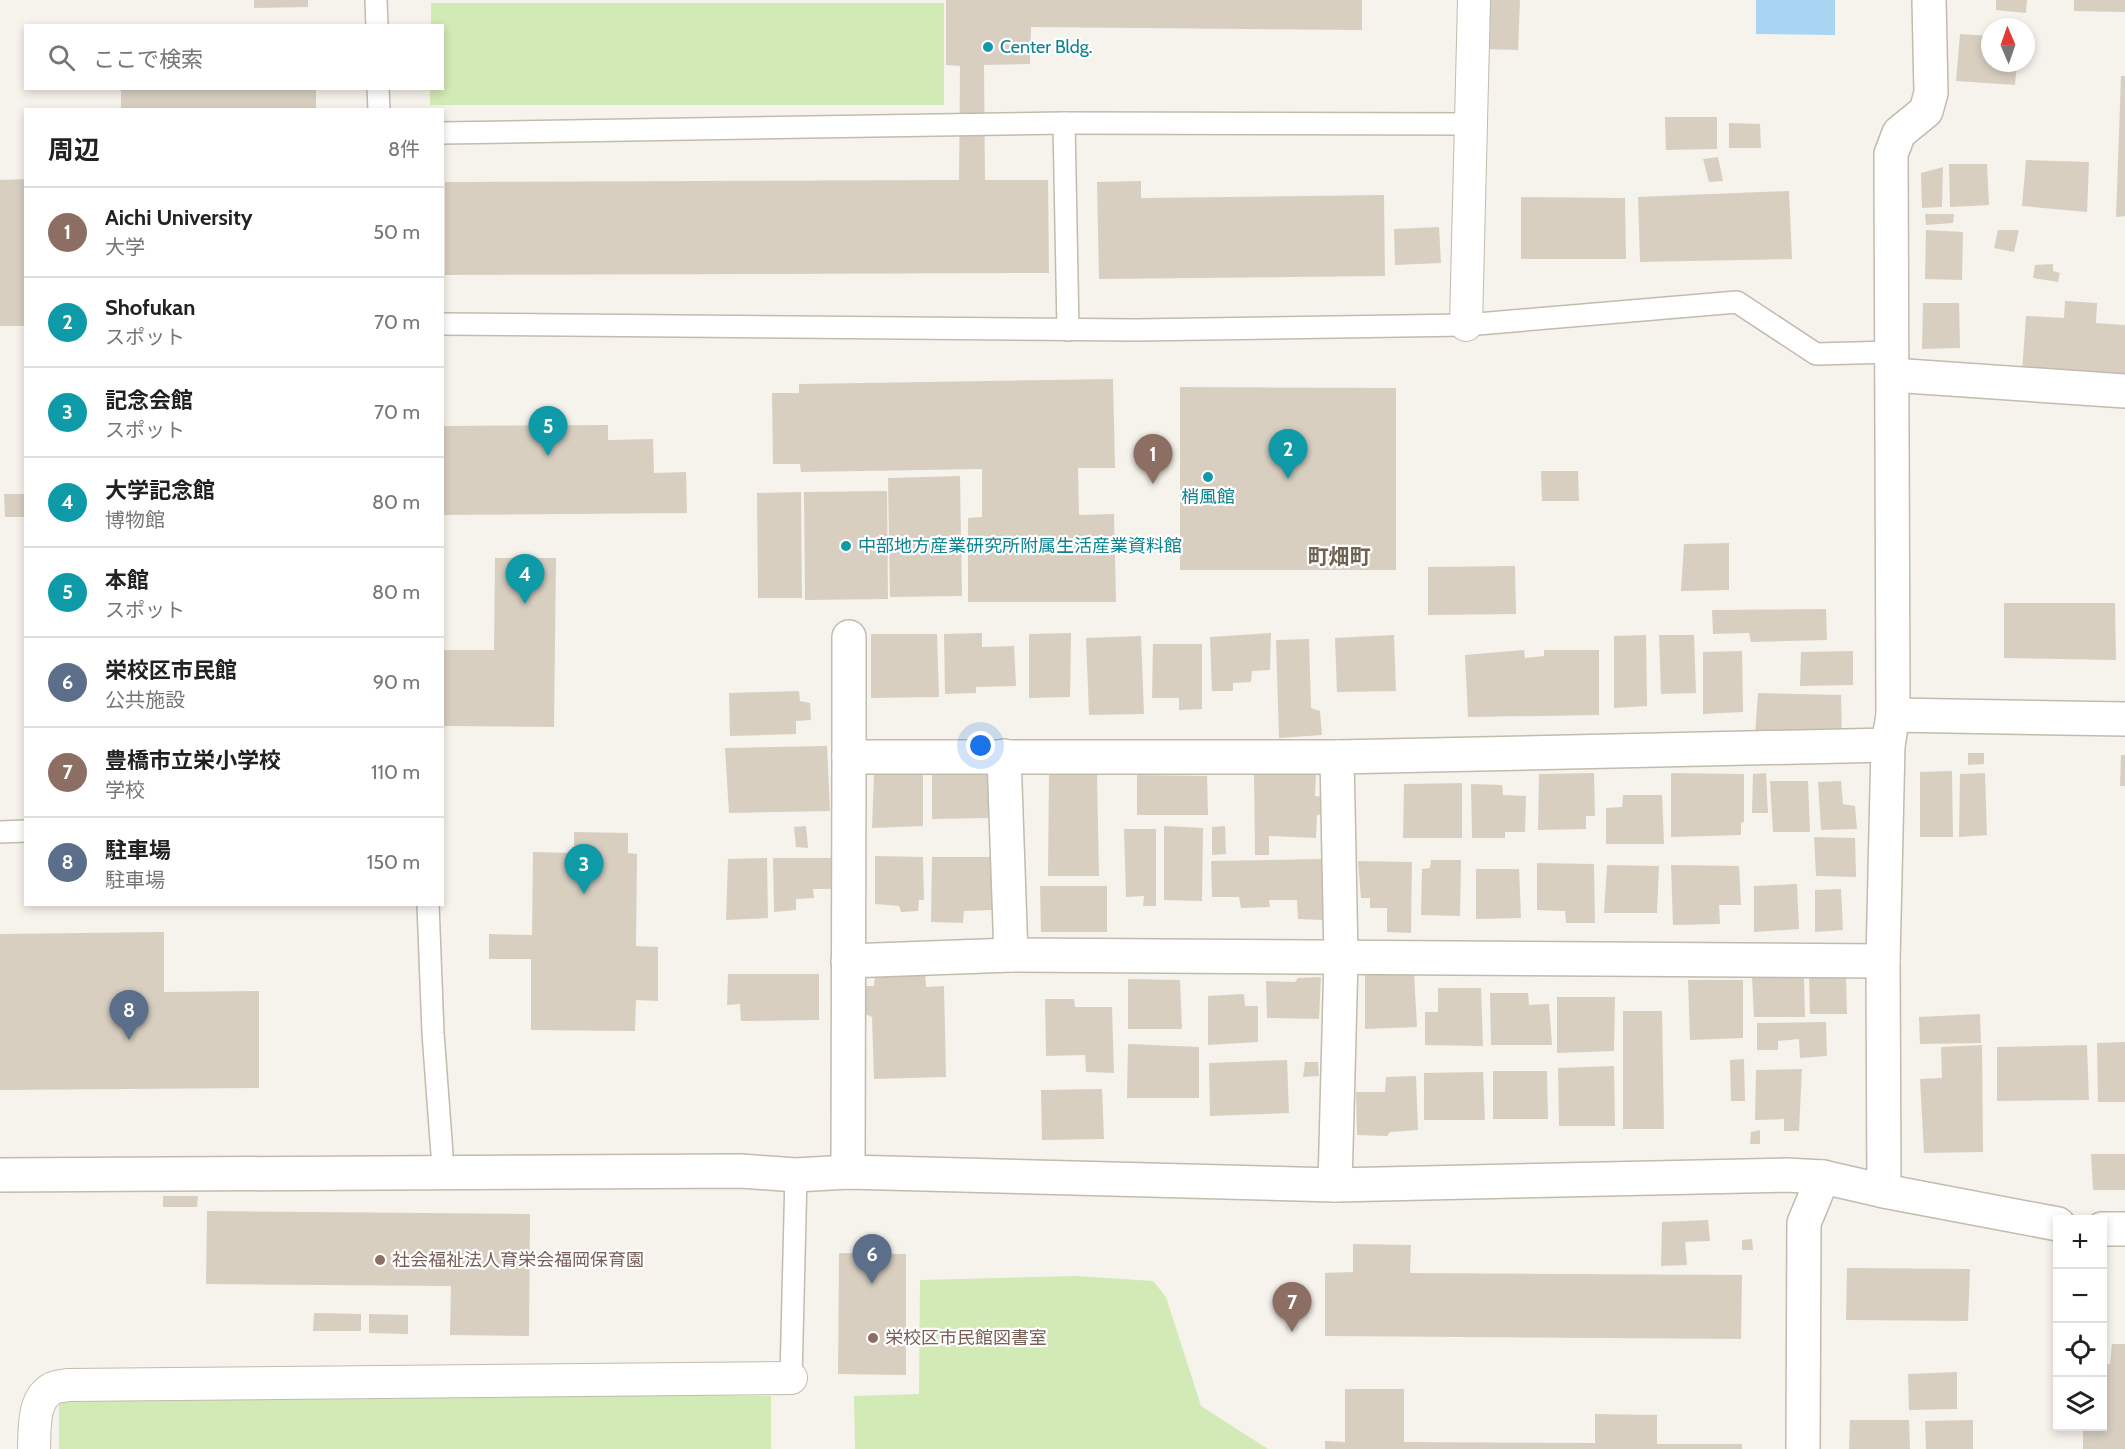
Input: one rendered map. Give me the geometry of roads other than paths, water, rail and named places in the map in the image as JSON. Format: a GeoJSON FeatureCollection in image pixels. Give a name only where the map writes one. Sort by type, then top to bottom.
{"type":"FeatureCollection","features":[{"type":"Feature","properties":{"kind":"street"},"geometry":{"type":"LineString","coordinates":[[1466,325],[1474,0]]}},
{"type":"Feature","properties":{"kind":"street"},"geometry":{"type":"LineString","coordinates":[[1884,1191],[1883,960],[1890,730],[1891,154],[1899,133],[1926,111],[1931,93],[1929,0]]}},
{"type":"Feature","properties":{"kind":"street"},"geometry":{"type":"LineString","coordinates":[[1892,364],[2125,391]]}},
{"type":"Feature","properties":{"kind":"street"},"geometry":{"type":"LineString","coordinates":[[848,1172],[849,637]]}},
{"type":"Feature","properties":{"kind":"street"},"geometry":{"type":"LineString","coordinates":[[849,757],[1337,757],[2125,719]]}},
{"type":"Feature","properties":{"kind":"street"},"geometry":{"type":"LineString","coordinates":[[1004,756],[1011,955]]}},
{"type":"Feature","properties":{"kind":"street"},"geometry":{"type":"LineString","coordinates":[[1335,1185],[1341,958],[1337,757]]}},
{"type":"Feature","properties":{"kind":"street"},"geometry":{"type":"LineString","coordinates":[[848,961],[1011,955],[1883,960]]}},
{"type":"Feature","properties":{"kind":"street"},"geometry":{"type":"LineString","coordinates":[[0,1176],[741,1171],[796,1175],[848,1172],[1335,1185],[1774,1175],[1823,1177],[2053,1223]]}},
{"type":"Feature","properties":{"kind":"street"},"geometry":{"type":"LineString","coordinates":[[1803,1449],[1804,1223],[1823,1177]]}},
{"type":"Feature","properties":{"kind":"street"},"geometry":{"type":"LineString","coordinates":[[2107,1229],[2125,1229]]}},
{"type":"Feature","properties":{"kind":"street"},"geometry":{"type":"LineString","coordinates":[[34,1449],[35,1413],[41,1401],[52,1388],[68,1385],[791,1378]]}},
{"type":"Feature","properties":{"kind":"lane"},"geometry":{"type":"LineString","coordinates":[[376,0],[377,24]]}},
{"type":"Feature","properties":{"kind":"lane"},"geometry":{"type":"LineString","coordinates":[[378,90],[379,108]]}},
{"type":"Feature","properties":{"kind":"lane"},"geometry":{"type":"LineString","coordinates":[[444,133],[1064,123],[1470,124]]}},
{"type":"Feature","properties":{"kind":"lane"},"geometry":{"type":"LineString","coordinates":[[1064,123],[1068,330]]}},
{"type":"Feature","properties":{"kind":"lane"},"geometry":{"type":"LineString","coordinates":[[444,324],[1068,330],[1466,325],[1737,302],[1816,354],[1892,364]]}},
{"type":"Feature","properties":{"kind":"lane"},"geometry":{"type":"LineString","coordinates":[[0,832],[24,831]]}},
{"type":"Feature","properties":{"kind":"lane"},"geometry":{"type":"LineString","coordinates":[[428,906],[442,1154]]}},
{"type":"Feature","properties":{"kind":"lane"},"geometry":{"type":"LineString","coordinates":[[791,1378],[796,1175]]}},
{"type":"Feature","properties":{"kind":"water"},"geometry":{"type":"Polygon","coordinates":[[[1756,0],[1835,0],[1835,35],[1756,34],[1756,0]]]}},
{"type":"Feature","properties":{"kind":"place","name":"Center Bldg."},"geometry":{"type":"Point","coordinates":[988,47]}},
{"type":"Feature","properties":{"kind":"place","name":"本館"},"geometry":{"type":"Point","coordinates":[548,456]}},
{"type":"Feature","properties":{"kind":"place","name":"梢風館"},"geometry":{"type":"Point","coordinates":[1208,477]}},
{"type":"Feature","properties":{"kind":"place","name":"Shofukan"},"geometry":{"type":"Point","coordinates":[1288,479]}},
{"type":"Feature","properties":{"kind":"place","name":"Aichi University"},"geometry":{"type":"Point","coordinates":[1153,484]}},
{"type":"Feature","properties":{"kind":"place","name":"中部地方産業研究所附属生活産業資料館"},"geometry":{"type":"Point","coordinates":[846,546]}},
{"type":"Feature","properties":{"kind":"place","name":"大学記念館"},"geometry":{"type":"Point","coordinates":[525,604]}},
{"type":"Feature","properties":{"kind":"place","name":"記念会館"},"geometry":{"type":"Point","coordinates":[584,894]}},
{"type":"Feature","properties":{"kind":"place","name":"駐車場"},"geometry":{"type":"Point","coordinates":[129,1040]}},
{"type":"Feature","properties":{"kind":"place","name":"社会福祉法人育栄会福岡保育園"},"geometry":{"type":"Point","coordinates":[380,1260]}},
{"type":"Feature","properties":{"kind":"place","name":"栄校区市民館"},"geometry":{"type":"Point","coordinates":[872,1284]}},
{"type":"Feature","properties":{"kind":"place","name":"豊橋市立栄小学校"},"geometry":{"type":"Point","coordinates":[1292,1332]}},
{"type":"Feature","properties":{"kind":"place","name":"栄校区市民館図書室"},"geometry":{"type":"Point","coordinates":[873,1338]}},
{"type":"Feature","properties":{"kind":"district","name":"町畑町"},"geometry":{"type":"Point","coordinates":[1339,557]}}]}
